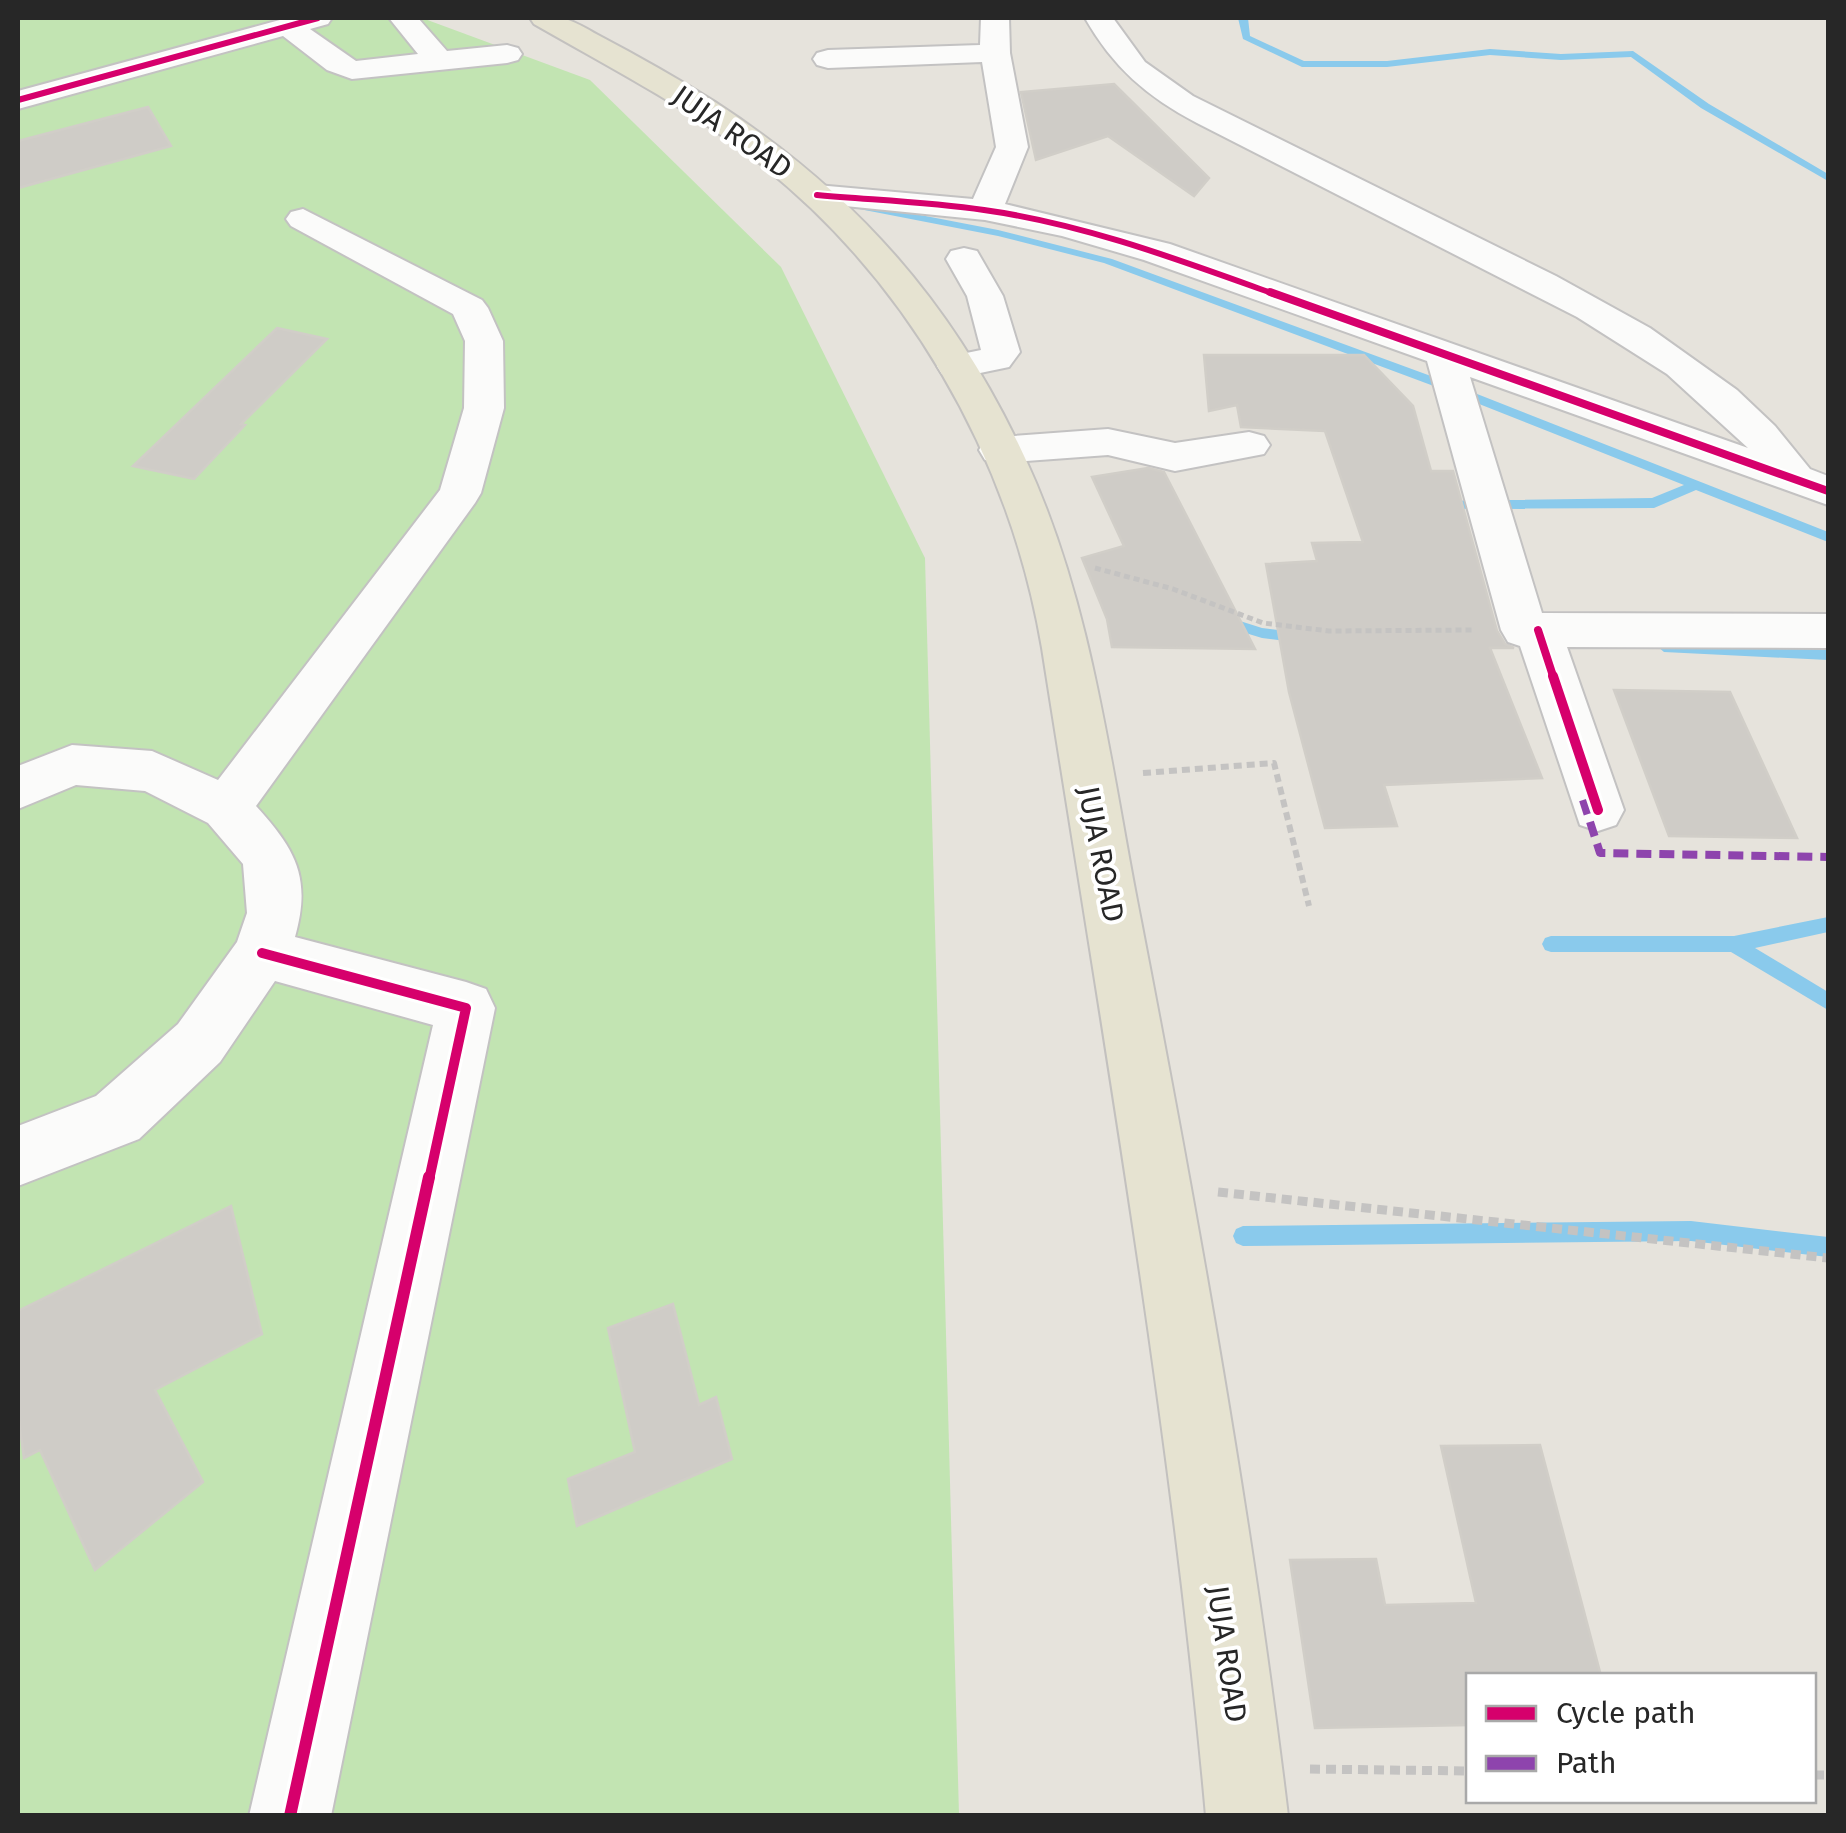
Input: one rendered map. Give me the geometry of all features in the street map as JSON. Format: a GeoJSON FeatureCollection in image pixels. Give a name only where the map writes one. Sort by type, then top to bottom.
{"type":"FeatureCollection","features":[{"type":"Feature","properties":{"kind":"main road"},"geometry":{"type":"LineString","coordinates":[[544,18],[620,59]]}},
{"type":"Feature","properties":{"kind":"main road"},"geometry":{"type":"LineString","coordinates":[[570,18],[615,48],[620,59]]}},
{"type":"Feature","properties":{"kind":"main road","name":"JUJA ROAD"},"geometry":{"type":"LineString","coordinates":[[620,59],[723,121],[817,196],[914,298],[956,366],[1000,450],[1040,554],[1060,622],[1136,1044],[1186,1357],[1245,1792]]}},
{"type":"Feature","properties":{"kind":"street"},"geometry":{"type":"LineString","coordinates":[[18,100],[318,18]]}},
{"type":"Feature","properties":{"kind":"street"},"geometry":{"type":"LineString","coordinates":[[403,18],[440,62]]}},
{"type":"Feature","properties":{"kind":"street"},"geometry":{"type":"LineString","coordinates":[[986,210],[1012,147],[995,53],[995,18]]}},
{"type":"Feature","properties":{"kind":"street"},"geometry":{"type":"LineString","coordinates":[[1099,18],[1113,46],[1154,88],[1362,196],[1518,270],[1692,373],[1738,410],[1811,484]]}},
{"type":"Feature","properties":{"kind":"street"},"geometry":{"type":"LineString","coordinates":[[288,26],[352,70],[508,54]]}},
{"type":"Feature","properties":{"kind":"street"},"geometry":{"type":"LineString","coordinates":[[828,58],[995,53]]}},
{"type":"Feature","properties":{"kind":"street"},"geometry":{"type":"LineString","coordinates":[[817,196],[986,210],[1067,227],[1210,269],[1445,358],[1811,484]]}},
{"type":"Feature","properties":{"kind":"street"},"geometry":{"type":"LineString","coordinates":[[226,808],[460,493],[484,408],[484,341],[470,308],[303,219]]}},
{"type":"Feature","properties":{"kind":"street"},"geometry":{"type":"LineString","coordinates":[[956,366],[995,359],[1001,352],[984,296],[964,259]]}},
{"type":"Feature","properties":{"kind":"street"},"geometry":{"type":"LineString","coordinates":[[1445,358],[1531,630],[1598,810]]}},
{"type":"Feature","properties":{"kind":"street"},"geometry":{"type":"LineString","coordinates":[[1000,450],[1108,442],[1175,457],[1248,445]]}},
{"type":"Feature","properties":{"kind":"street"},"geometry":{"type":"LineString","coordinates":[[1531,630],[1828,631]]}},
{"type":"Feature","properties":{"kind":"street"},"geometry":{"type":"LineString","coordinates":[[18,788],[72,765],[152,771],[226,808],[269,857],[274,912],[262,953],[199,1043],[117,1118],[18,1156]]}},
{"type":"Feature","properties":{"kind":"street"},"geometry":{"type":"LineString","coordinates":[[262,953],[466,1008],[290,1816]]}},
{"type":"Feature","properties":{"kind":"path"},"geometry":{"type":"LineString","coordinates":[[1040,554],[1174,589],[1263,623],[1329,631],[1531,630]]}},
{"type":"Feature","properties":{"kind":"path"},"geometry":{"type":"LineString","coordinates":[[1086,777],[1274,762],[1309,906]]}},
{"type":"Feature","properties":{"kind":"path"},"geometry":{"type":"LineString","coordinates":[[1157,1185],[1828,1258]]}},
{"type":"Feature","properties":{"kind":"path"},"geometry":{"type":"LineString","coordinates":[[1245,1792],[1466,1771]]}},
{"type":"Feature","properties":{"kind":"green space"},"geometry":{"type":"Polygon","coordinates":[[[18,18],[422,18],[590,80],[781,267],[925,558],[959,1815],[18,1815],[18,18]]]}},
{"type":"Feature","properties":{"kind":"building"},"geometry":{"type":"Polygon","coordinates":[[[1114,84],[1209,178],[1194,196],[1108,136],[1036,160],[1021,92],[1114,84]]]}},
{"type":"Feature","properties":{"kind":"building"},"geometry":{"type":"Polygon","coordinates":[[[148,107],[171,146],[18,188],[18,141],[148,107]]]}},
{"type":"Feature","properties":{"kind":"building"},"geometry":{"type":"Polygon","coordinates":[[[277,328],[327,339],[241,424],[245,425],[194,479],[133,466],[277,328]]]}},
{"type":"Feature","properties":{"kind":"building"},"geometry":{"type":"Polygon","coordinates":[[[1204,355],[1364,355],[1413,406],[1431,471],[1453,471],[1497,631],[1505,644],[1514,648],[1490,648],[1542,778],[1384,785],[1397,826],[1325,828],[1289,692],[1266,564],[1317,561],[1312,543],[1363,542],[1325,431],[1241,427],[1237,405],[1209,411],[1204,355]]]}},
{"type":"Feature","properties":{"kind":"building"},"geometry":{"type":"Polygon","coordinates":[[[1148,468],[1164,472],[1255,649],[1112,647],[1107,619],[1082,558],[1124,546],[1092,477],[1148,468]]]}},
{"type":"Feature","properties":{"kind":"building"},"geometry":{"type":"Polygon","coordinates":[[[1614,690],[1730,692],[1797,838],[1669,836],[1614,690]]]}},
{"type":"Feature","properties":{"kind":"building"},"geometry":{"type":"Polygon","coordinates":[[[231,1206],[262,1334],[155,1390],[203,1482],[95,1570],[40,1450],[24,1458],[18,1414],[18,1311],[231,1206]]]}},
{"type":"Feature","properties":{"kind":"building"},"geometry":{"type":"Polygon","coordinates":[[[673,1304],[699,1405],[716,1397],[732,1459],[577,1526],[568,1479],[635,1452],[608,1328],[673,1304]]]}},
{"type":"Feature","properties":{"kind":"building"},"geometry":{"type":"Polygon","coordinates":[[[1540,1445],[1600,1673],[1466,1673],[1466,1725],[1315,1728],[1290,1560],[1376,1559],[1385,1605],[1476,1603],[1441,1446],[1540,1445]]]}},
{"type":"Feature","properties":{"kind":"waterway"},"geometry":{"type":"LineString","coordinates":[[1243,18],[1246,37],[1302,64],[1387,64],[1490,52],[1561,57],[1633,54],[1705,106],[1828,178]]}},
{"type":"Feature","properties":{"kind":"waterway"},"geometry":{"type":"LineString","coordinates":[[853,205],[998,233],[1108,261],[1435,382],[1828,537]]}},
{"type":"Feature","properties":{"kind":"waterway"},"geometry":{"type":"LineString","coordinates":[[1438,506],[1654,503],[1696,485]]}},
{"type":"Feature","properties":{"kind":"waterway"},"geometry":{"type":"LineString","coordinates":[[1221,620],[1262,633],[1303,638]]}},
{"type":"Feature","properties":{"kind":"waterway"},"geometry":{"type":"LineString","coordinates":[[1664,646],[1828,655]]}},
{"type":"Feature","properties":{"kind":"waterway"},"geometry":{"type":"LineString","coordinates":[[1734,944],[1828,925]]}},
{"type":"Feature","properties":{"kind":"waterway"},"geometry":{"type":"LineString","coordinates":[[1551,944],[1734,944]]}},
{"type":"Feature","properties":{"kind":"waterway"},"geometry":{"type":"LineString","coordinates":[[1734,944],[1828,1002]]}},
{"type":"Feature","properties":{"kind":"waterway"},"geometry":{"type":"LineString","coordinates":[[1243,1236],[1691,1231],[1828,1247]]}},
{"type":"Feature","properties":{"kind":"marked path"},"geometry":{"type":"LineString","coordinates":[[1583,800],[1600,853],[1828,857]]}},
{"type":"Feature","properties":{"kind":"cycle path"},"geometry":{"type":"LineString","coordinates":[[18,100],[318,18]]}},
{"type":"Feature","properties":{"kind":"cycle path"},"geometry":{"type":"LineString","coordinates":[[817,195],[985,210],[1157,252],[1828,491]]}},
{"type":"Feature","properties":{"kind":"cycle path"},"geometry":{"type":"LineString","coordinates":[[1538,630],[1598,810]]}},
{"type":"Feature","properties":{"kind":"cycle path"},"geometry":{"type":"LineString","coordinates":[[262,953],[466,1008],[290,1816]]}}]}
